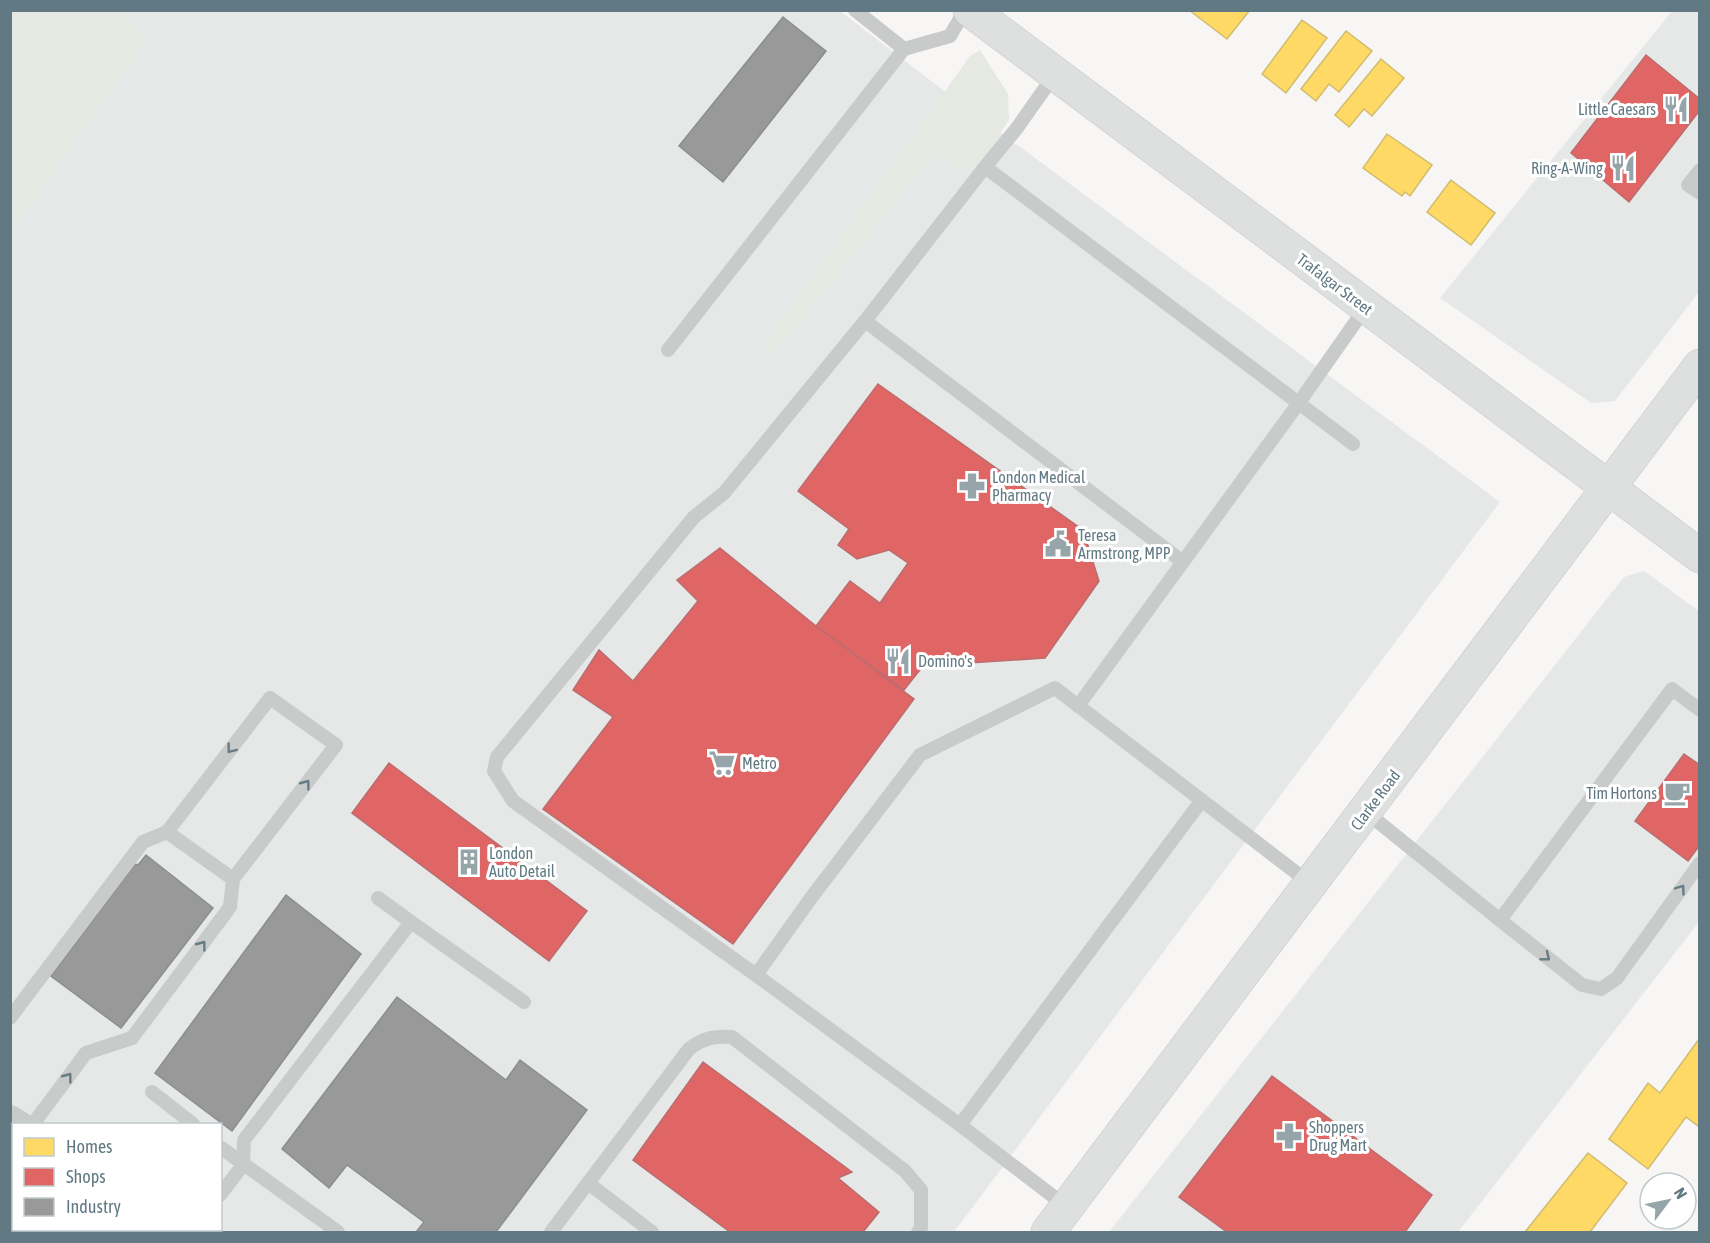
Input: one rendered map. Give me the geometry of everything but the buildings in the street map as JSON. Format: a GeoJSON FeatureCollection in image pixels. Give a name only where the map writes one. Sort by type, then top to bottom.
{"type":"FeatureCollection","features":[{"type":"Feature","properties":{"kind":"main road","name":"Trafalgar Street"},"geometry":{"type":"LineString","coordinates":[[970,10],[1700,556]]}},
{"type":"Feature","properties":{"kind":"main road","name":"Clarke Road"},"geometry":{"type":"LineString","coordinates":[[1058,1220],[1700,366]]}},
{"type":"Feature","properties":{"kind":"lane"},"geometry":{"type":"LineString","coordinates":[[855,10],[904,49]]}},
{"type":"Feature","properties":{"kind":"lane"},"geometry":{"type":"LineString","coordinates":[[668,350],[904,49],[950,36],[965,10]]}},
{"type":"Feature","properties":{"kind":"lane"},"geometry":{"type":"LineString","coordinates":[[1055,74],[1017,128],[865,321],[724,493],[694,517],[497,758],[494,771],[513,801],[960,1125],[1058,1220]]}},
{"type":"Feature","properties":{"kind":"lane"},"geometry":{"type":"LineString","coordinates":[[986,167],[1353,444]]}},
{"type":"Feature","properties":{"kind":"lane"},"geometry":{"type":"LineString","coordinates":[[1700,170],[1688,185],[1700,193]]}},
{"type":"Feature","properties":{"kind":"lane"},"geometry":{"type":"LineString","coordinates":[[1078,706],[1366,307]]}},
{"type":"Feature","properties":{"kind":"lane"},"geometry":{"type":"LineString","coordinates":[[865,321],[1183,562]]}},
{"type":"Feature","properties":{"kind":"lane"},"geometry":{"type":"LineString","coordinates":[[756,975],[811,898],[920,755],[1055,687],[1311,884]]}},
{"type":"Feature","properties":{"kind":"lane"},"geometry":{"type":"LineString","coordinates":[[1500,920],[1672,689],[1700,710]]}},
{"type":"Feature","properties":{"kind":"lane"},"geometry":{"type":"LineString","coordinates":[[10,1018],[143,842],[167,832],[270,698],[336,745],[233,879],[230,907],[132,1038],[86,1053],[34,1123]]}},
{"type":"Feature","properties":{"kind":"lane"},"geometry":{"type":"LineString","coordinates":[[960,1125],[1202,801]]}},
{"type":"Feature","properties":{"kind":"lane"},"geometry":{"type":"LineString","coordinates":[[1366,812],[1582,985],[1601,989],[1617,978],[1700,863]]}},
{"type":"Feature","properties":{"kind":"lane"},"geometry":{"type":"LineString","coordinates":[[167,832],[233,879]]}},
{"type":"Feature","properties":{"kind":"lane"},"geometry":{"type":"LineString","coordinates":[[378,898],[524,1002]]}},
{"type":"Feature","properties":{"kind":"lane"},"geometry":{"type":"LineString","coordinates":[[222,1192],[243,1165],[244,1140],[411,922]]}},
{"type":"Feature","properties":{"kind":"lane"},"geometry":{"type":"LineString","coordinates":[[551,1233],[689,1049],[700,1041],[716,1036],[732,1037],[905,1171],[921,1190],[921,1228],[918,1233]]}},
{"type":"Feature","properties":{"kind":"lane"},"geometry":{"type":"LineString","coordinates":[[152,1092],[191,1123]]}},
{"type":"Feature","properties":{"kind":"lane"},"geometry":{"type":"LineString","coordinates":[[222,1149],[338,1233]]}},
{"type":"Feature","properties":{"kind":"lane"},"geometry":{"type":"LineString","coordinates":[[588,1183],[652,1233]]}},
{"type":"Feature","properties":{"kind":"shaded area"},"geometry":{"type":"Polygon","coordinates":[[[11,10],[113,11],[149,37],[11,232],[11,10]]]}},
{"type":"Feature","properties":{"kind":"shaded area"},"geometry":{"type":"Polygon","coordinates":[[[10,11],[840,11],[947,93],[1500,502],[954,1232],[11,1232],[10,11]]]}},
{"type":"Feature","properties":{"kind":"shaded area"},"geometry":{"type":"Polygon","coordinates":[[[1672,11],[1699,11],[1699,292],[1615,401],[1591,403],[1440,298],[1672,11]]]}},
{"type":"Feature","properties":{"kind":"shaded area"},"geometry":{"type":"Polygon","coordinates":[[[980,50],[1008,94],[1009,120],[979,165],[962,170],[936,150],[773,356],[762,347],[970,56],[980,50]]]}},
{"type":"Feature","properties":{"kind":"shaded area"},"geometry":{"type":"Polygon","coordinates":[[[1644,571],[1699,611],[1699,922],[1458,1232],[1109,1232],[1624,577],[1644,571]]]}},
{"type":"Feature","properties":{"kind":"place","name":"Little Caesars"},"geometry":{"type":"Point","coordinates":[1676,109]}},
{"type":"Feature","properties":{"kind":"place","name":"Ring-A-Wing"},"geometry":{"type":"Point","coordinates":[1623,168]}},
{"type":"Feature","properties":{"kind":"place","name":"London Medical Pharmacy"},"geometry":{"type":"Point","coordinates":[972,486]}},
{"type":"Feature","properties":{"kind":"place","name":"Teresa Armstrong, MPP"},"geometry":{"type":"Point","coordinates":[1058,544]}},
{"type":"Feature","properties":{"kind":"place","name":"Domino's"},"geometry":{"type":"Point","coordinates":[898,661]}},
{"type":"Feature","properties":{"kind":"place","name":"Metro"},"geometry":{"type":"Point","coordinates":[722,763]}},
{"type":"Feature","properties":{"kind":"place","name":"Tim Hortons"},"geometry":{"type":"Point","coordinates":[1677,793]}},
{"type":"Feature","properties":{"kind":"place","name":"London Auto Detail"},"geometry":{"type":"Point","coordinates":[469,862]}},
{"type":"Feature","properties":{"kind":"place","name":"Shoppers Drug Mart"},"geometry":{"type":"Point","coordinates":[1289,1136]}}]}
